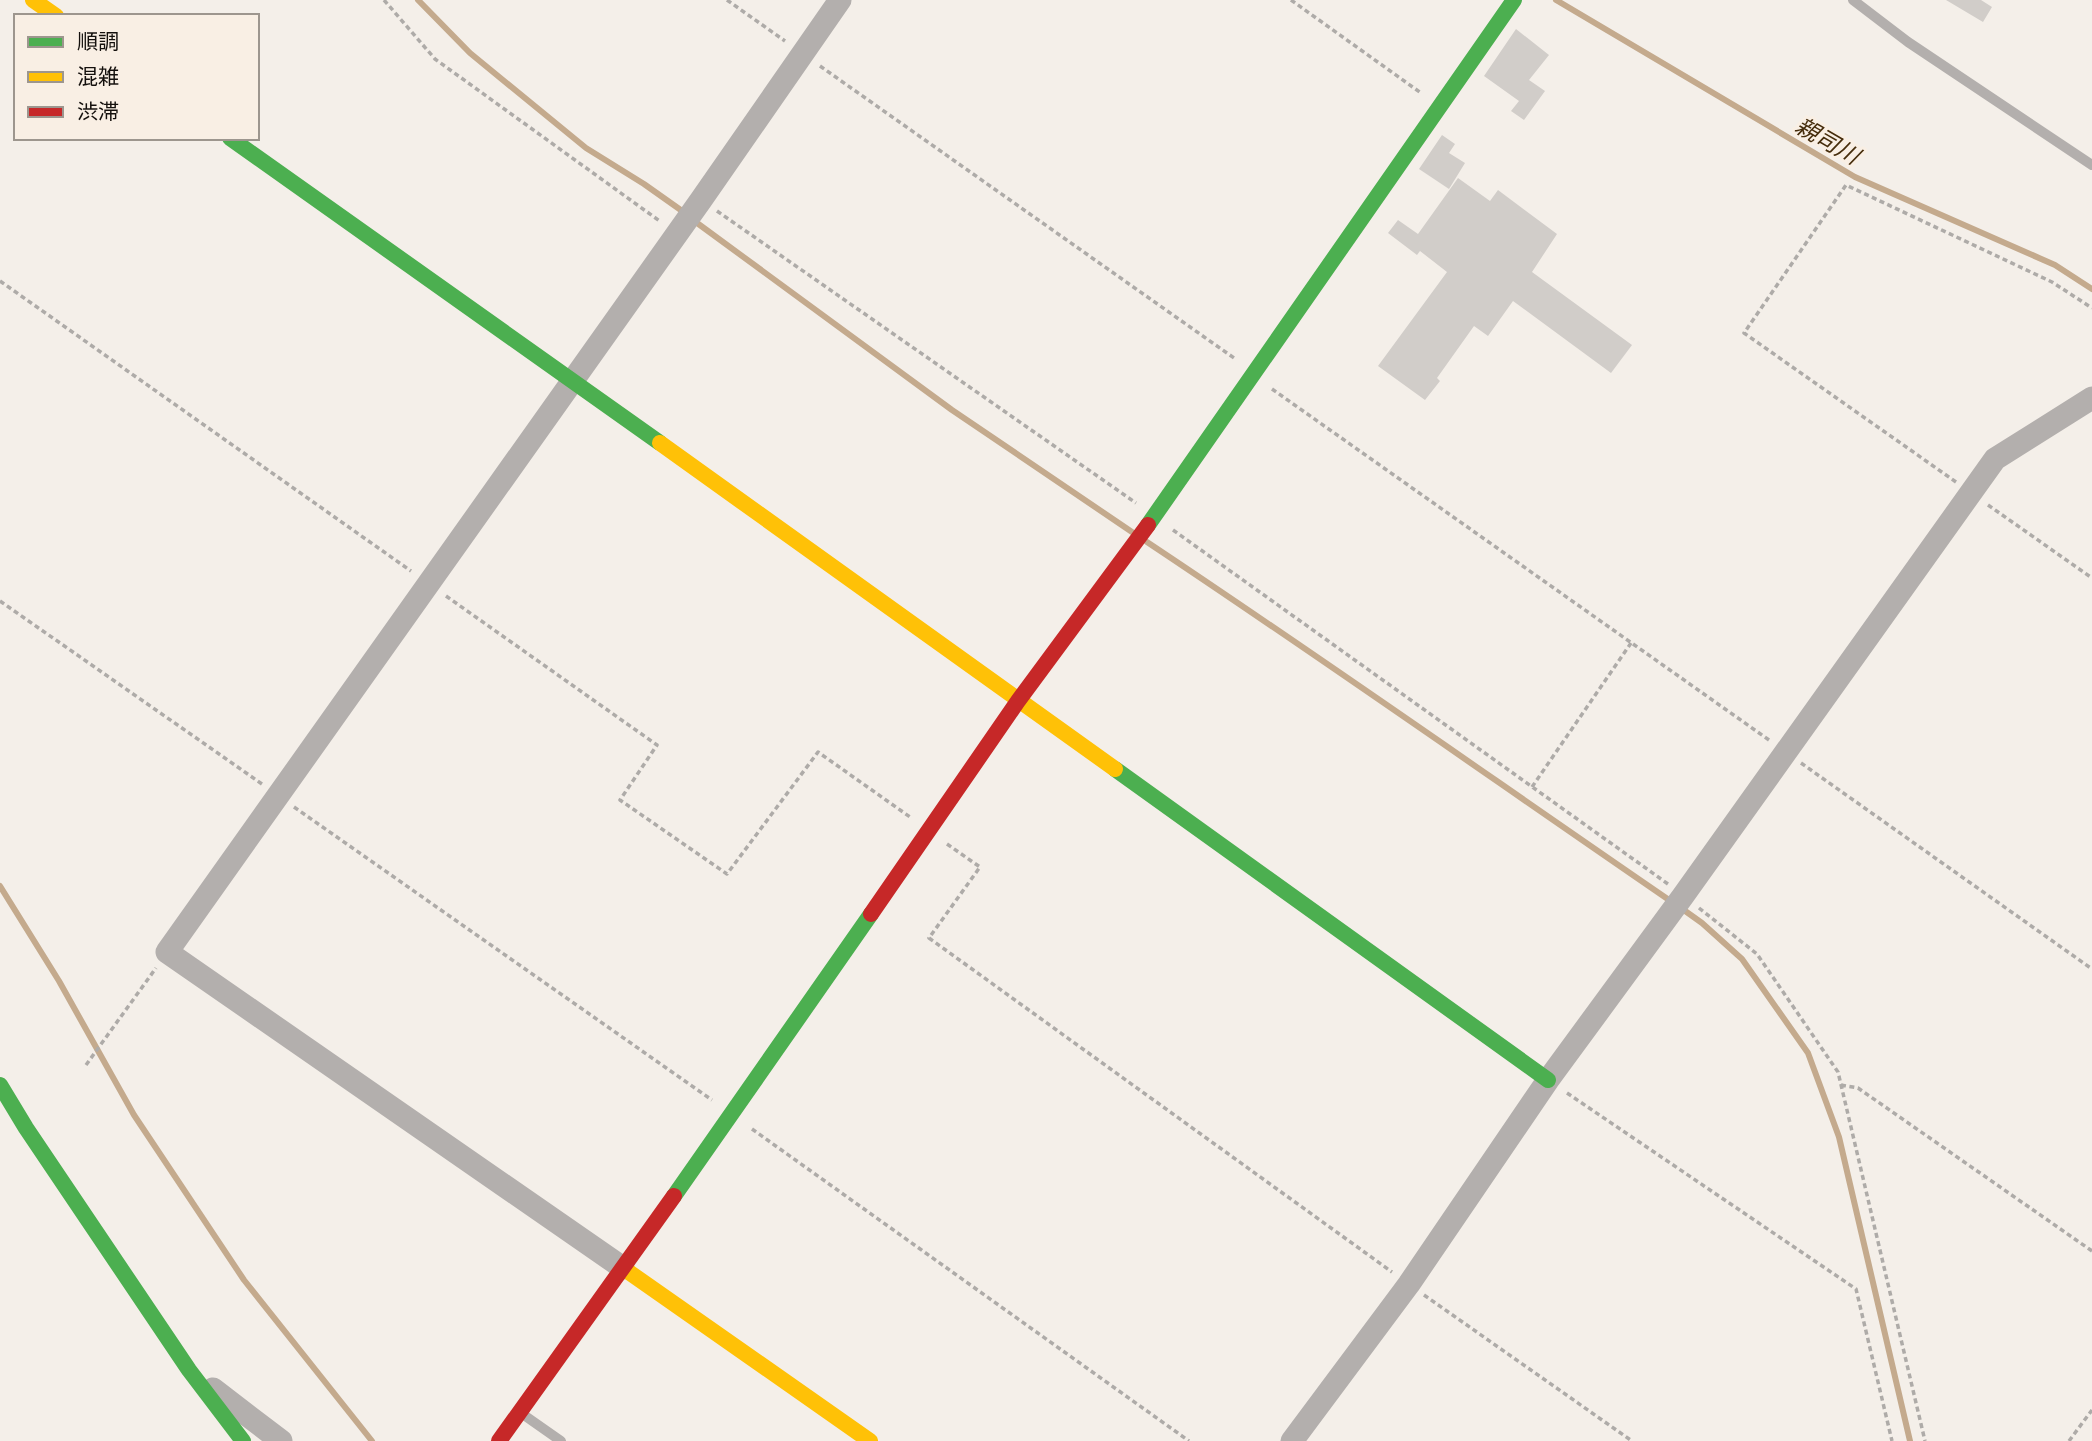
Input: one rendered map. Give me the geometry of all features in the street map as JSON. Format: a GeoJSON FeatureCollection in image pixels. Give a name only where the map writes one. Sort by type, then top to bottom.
{"type":"FeatureCollection","features":[{"type":"Feature","properties":{"kind":"street"},"geometry":{"type":"LineString","coordinates":[[33,0],[52,14]]}},
{"type":"Feature","properties":{"kind":"street"},"geometry":{"type":"LineString","coordinates":[[840,0],[167,952],[870,1441]]}},
{"type":"Feature","properties":{"kind":"street"},"geometry":{"type":"LineString","coordinates":[[499,1441],[732,1114],[1018,701],[1155,516],[1514,0]]}},
{"type":"Feature","properties":{"kind":"street"},"geometry":{"type":"LineString","coordinates":[[233,140],[573,380],[1548,1080]]}},
{"type":"Feature","properties":{"kind":"street"},"geometry":{"type":"LineString","coordinates":[[1292,1441],[1409,1284],[1548,1080],[1995,459],[2092,398]]}},
{"type":"Feature","properties":{"kind":"street"},"geometry":{"type":"LineString","coordinates":[[0,1085],[189,1370],[243,1441]]}},
{"type":"Feature","properties":{"kind":"street"},"geometry":{"type":"LineString","coordinates":[[189,1370],[281,1441]]}},
{"type":"Feature","properties":{"kind":"lane"},"geometry":{"type":"LineString","coordinates":[[1853,0],[1908,42],[2092,165]]}},
{"type":"Feature","properties":{"kind":"lane"},"geometry":{"type":"LineString","coordinates":[[521,1413],[561,1441]]}},
{"type":"Feature","properties":{"kind":"path"},"geometry":{"type":"LineString","coordinates":[[384,0],[435,59],[677,234]]}},
{"type":"Feature","properties":{"kind":"path"},"geometry":{"type":"LineString","coordinates":[[727,0],[2092,969]]}},
{"type":"Feature","properties":{"kind":"path"},"geometry":{"type":"LineString","coordinates":[[1291,0],[1440,106]]}},
{"type":"Feature","properties":{"kind":"path"},"geometry":{"type":"LineString","coordinates":[[2092,308],[2052,282],[1846,185],[1744,333],[2092,578]]}},
{"type":"Feature","properties":{"kind":"path"},"geometry":{"type":"LineString","coordinates":[[701,200],[1155,516],[1683,896],[1757,954],[1838,1072],[1925,1441]]}},
{"type":"Feature","properties":{"kind":"path"},"geometry":{"type":"LineString","coordinates":[[0,281],[657,745],[620,800],[727,874],[818,752],[981,867],[929,938],[1632,1441]]}},
{"type":"Feature","properties":{"kind":"path"},"geometry":{"type":"LineString","coordinates":[[0,601],[732,1114],[1189,1441]]}},
{"type":"Feature","properties":{"kind":"path"},"geometry":{"type":"LineString","coordinates":[[1532,787],[1631,643]]}},
{"type":"Feature","properties":{"kind":"path"},"geometry":{"type":"LineString","coordinates":[[86,1065],[167,952]]}},
{"type":"Feature","properties":{"kind":"path"},"geometry":{"type":"LineString","coordinates":[[1548,1080],[1856,1289],[1892,1441]]}},
{"type":"Feature","properties":{"kind":"path"},"geometry":{"type":"LineString","coordinates":[[1841,1085],[1858,1088],[2092,1251]]}},
{"type":"Feature","properties":{"kind":"path"},"geometry":{"type":"LineString","coordinates":[[2069,1441],[2092,1410]]}},
{"type":"Feature","properties":{"kind":"building"},"geometry":{"type":"Polygon","coordinates":[[[1946,0],[1981,0],[1992,7],[1983,22],[1946,0]]]}},
{"type":"Feature","properties":{"kind":"building"},"geometry":{"type":"Polygon","coordinates":[[[1516,29],[1549,55],[1529,80],[1545,91],[1524,120],[1511,111],[1519,101],[1484,76],[1516,29]]]}},
{"type":"Feature","properties":{"kind":"building"},"geometry":{"type":"Polygon","coordinates":[[[1442,135],[1455,144],[1449,153],[1465,163],[1449,189],[1419,169],[1442,135]]]}},
{"type":"Feature","properties":{"kind":"building"},"geometry":{"type":"Polygon","coordinates":[[[1458,178],[1490,201],[1498,190],[1557,234],[1532,272],[1632,345],[1611,373],[1513,301],[1488,336],[1474,326],[1437,378],[1440,381],[1425,400],[1378,366],[1447,272],[1420,251],[1417,255],[1388,233],[1398,220],[1418,234],[1458,178]]]}},
{"type":"Feature","properties":{"kind":"waterway"},"geometry":{"type":"LineString","coordinates":[[418,0],[470,53],[586,148],[685,213]]}},
{"type":"Feature","properties":{"kind":"waterway","name":"親司川"},"geometry":{"type":"LineString","coordinates":[[1556,0],[1855,177],[2055,265],[2092,289]]}},
{"type":"Feature","properties":{"kind":"waterway"},"geometry":{"type":"LineString","coordinates":[[693,220],[952,410],[1132,532]]}},
{"type":"Feature","properties":{"kind":"waterway"},"geometry":{"type":"LineString","coordinates":[[1147,542],[1672,902]]}},
{"type":"Feature","properties":{"kind":"waterway"},"geometry":{"type":"LineString","coordinates":[[0,886],[59,981],[134,1115],[244,1280],[372,1441]]}},
{"type":"Feature","properties":{"kind":"waterway"},"geometry":{"type":"LineString","coordinates":[[1681,908],[1742,959],[1808,1053],[1839,1137],[1910,1441]]}},
{"type":"Feature","properties":{"kind":"traffic: fast"},"geometry":{"type":"LineString","coordinates":[[1148,525],[1514,0]]}},
{"type":"Feature","properties":{"kind":"traffic: fast"},"geometry":{"type":"LineString","coordinates":[[233,140],[660,443]]}},
{"type":"Feature","properties":{"kind":"traffic: fast"},"geometry":{"type":"LineString","coordinates":[[1115,769],[1548,1080]]}},
{"type":"Feature","properties":{"kind":"traffic: fast"},"geometry":{"type":"LineString","coordinates":[[674,1196],[871,914]]}},
{"type":"Feature","properties":{"kind":"traffic: fast"},"geometry":{"type":"LineString","coordinates":[[0,1085],[189,1370],[243,1441]]}},
{"type":"Feature","properties":{"kind":"traffic: slow"},"geometry":{"type":"LineString","coordinates":[[33,0],[53,14]]}},
{"type":"Feature","properties":{"kind":"traffic: slow"},"geometry":{"type":"LineString","coordinates":[[660,443],[1115,769]]}},
{"type":"Feature","properties":{"kind":"traffic: slow"},"geometry":{"type":"LineString","coordinates":[[623,1268],[870,1441]]}},
{"type":"Feature","properties":{"kind":"traffic: jam"},"geometry":{"type":"LineString","coordinates":[[871,914],[1018,701],[1148,525]]}},
{"type":"Feature","properties":{"kind":"traffic: jam"},"geometry":{"type":"LineString","coordinates":[[499,1441],[674,1196]]}}]}
